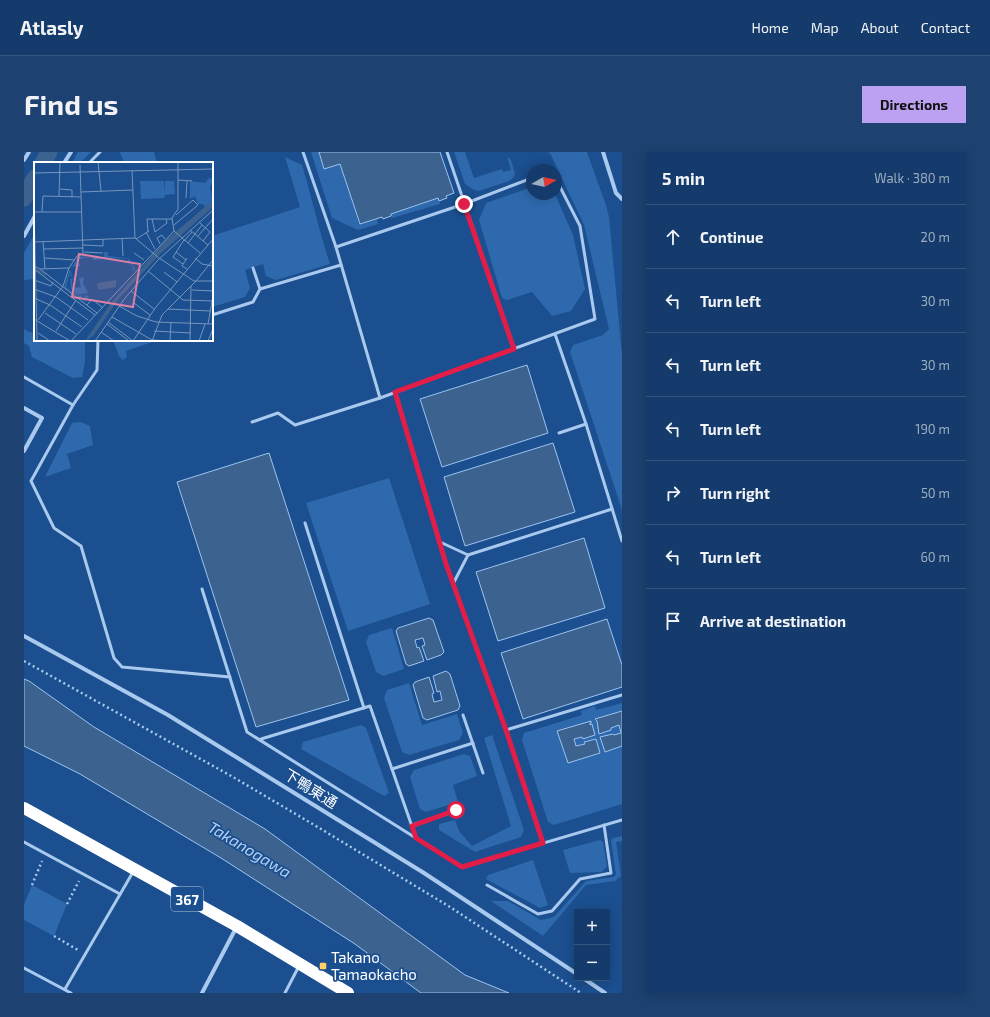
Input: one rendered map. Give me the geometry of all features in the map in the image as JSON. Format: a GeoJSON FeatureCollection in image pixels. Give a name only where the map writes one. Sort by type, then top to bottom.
{"type":"FeatureCollection","features":[{"type":"Feature","properties":{"kind":"highway","name":"367"},"geometry":{"type":"LineString","coordinates":[[24,808],[237,926],[300,963],[345,992]]}},
{"type":"Feature","properties":{"kind":"street"},"geometry":{"type":"LineString","coordinates":[[24,160],[29,152]]}},
{"type":"Feature","properties":{"kind":"street"},"geometry":{"type":"LineString","coordinates":[[65,162],[70,152]]}},
{"type":"Feature","properties":{"kind":"street"},"geometry":{"type":"LineString","coordinates":[[603,152],[616,193],[622,199]]}},
{"type":"Feature","properties":{"kind":"street"},"geometry":{"type":"LineString","coordinates":[[24,236],[34,218]]}},
{"type":"Feature","properties":{"kind":"street"},"geometry":{"type":"LineString","coordinates":[[24,408],[42,418],[24,451]]}},
{"type":"Feature","properties":{"kind":"street","name":"下鴨東通"},"geometry":{"type":"LineString","coordinates":[[24,636],[168,715],[229,752],[424,873],[574,972]]}},
{"type":"Feature","properties":{"kind":"street"},"geometry":{"type":"LineString","coordinates":[[202,993],[237,926]]}},
{"type":"Feature","properties":{"kind":"street"},"geometry":{"type":"LineString","coordinates":[[587,981],[605,993]]}},
{"type":"Feature","properties":{"kind":"lane"},"geometry":{"type":"LineString","coordinates":[[90,162],[100,152]]}},
{"type":"Feature","properties":{"kind":"lane"},"geometry":{"type":"LineString","coordinates":[[303,152],[336,247],[380,398]]}},
{"type":"Feature","properties":{"kind":"lane"},"geometry":{"type":"LineString","coordinates":[[447,152],[514,349]]}},
{"type":"Feature","properties":{"kind":"lane"},"geometry":{"type":"LineString","coordinates":[[336,247],[464,204],[526,180]]}},
{"type":"Feature","properties":{"kind":"lane"},"geometry":{"type":"LineString","coordinates":[[252,422],[278,413],[295,425],[380,398],[595,319],[580,226],[562,191]]}},
{"type":"Feature","properties":{"kind":"lane"},"geometry":{"type":"LineString","coordinates":[[213,315],[253,302],[260,289],[341,265]]}},
{"type":"Feature","properties":{"kind":"lane"},"geometry":{"type":"LineString","coordinates":[[253,268],[260,289]]}},
{"type":"Feature","properties":{"kind":"lane"},"geometry":{"type":"LineString","coordinates":[[555,334],[586,424],[622,541]]}},
{"type":"Feature","properties":{"kind":"lane"},"geometry":{"type":"LineString","coordinates":[[98,341],[97,370],[73,404],[31,481],[54,528],[82,546],[114,658],[122,667],[230,677]]}},
{"type":"Feature","properties":{"kind":"lane"},"geometry":{"type":"LineString","coordinates":[[24,377],[73,404]]}},
{"type":"Feature","properties":{"kind":"lane"},"geometry":{"type":"LineString","coordinates":[[395,392],[439,542],[506,730],[543,843]]}},
{"type":"Feature","properties":{"kind":"lane"},"geometry":{"type":"LineString","coordinates":[[558,433],[586,424]]}},
{"type":"Feature","properties":{"kind":"lane"},"geometry":{"type":"LineString","coordinates":[[439,542],[468,555],[612,509]]}},
{"type":"Feature","properties":{"kind":"lane"},"geometry":{"type":"LineString","coordinates":[[305,523],[364,708]]}},
{"type":"Feature","properties":{"kind":"lane"},"geometry":{"type":"LineString","coordinates":[[453,584],[468,555]]}},
{"type":"Feature","properties":{"kind":"lane"},"geometry":{"type":"LineString","coordinates":[[202,589],[247,732],[261,739],[462,867],[622,820]]}},
{"type":"Feature","properties":{"kind":"lane"},"geometry":{"type":"LineString","coordinates":[[506,730],[622,695]]}},
{"type":"Feature","properties":{"kind":"lane"},"geometry":{"type":"LineString","coordinates":[[261,739],[370,706],[416,838]]}},
{"type":"Feature","properties":{"kind":"lane"},"geometry":{"type":"LineString","coordinates":[[464,715],[483,773]]}},
{"type":"Feature","properties":{"kind":"lane"},"geometry":{"type":"LineString","coordinates":[[392,769],[473,742]]}},
{"type":"Feature","properties":{"kind":"lane"},"geometry":{"type":"LineString","coordinates":[[412,826],[456,810]]}},
{"type":"Feature","properties":{"kind":"lane"},"geometry":{"type":"LineString","coordinates":[[487,885],[538,914],[552,912],[580,879],[611,873],[604,825]]}},
{"type":"Feature","properties":{"kind":"lane"},"geometry":{"type":"LineString","coordinates":[[24,842],[120,894]]}},
{"type":"Feature","properties":{"kind":"lane"},"geometry":{"type":"LineString","coordinates":[[65,990],[135,869]]}},
{"type":"Feature","properties":{"kind":"lane"},"geometry":{"type":"LineString","coordinates":[[285,993],[300,963]]}},
{"type":"Feature","properties":{"kind":"lane"},"geometry":{"type":"LineString","coordinates":[[24,968],[71,993]]}},
{"type":"Feature","properties":{"kind":"path"},"geometry":{"type":"LineString","coordinates":[[24,661],[233,777],[321,829],[450,907],[581,993]]}},
{"type":"Feature","properties":{"kind":"path"},"geometry":{"type":"LineString","coordinates":[[32,885],[45,853]]}},
{"type":"Feature","properties":{"kind":"path"},"geometry":{"type":"LineString","coordinates":[[67,904],[83,874]]}},
{"type":"Feature","properties":{"kind":"path"},"geometry":{"type":"LineString","coordinates":[[54,936],[85,955]]}},
{"type":"Feature","properties":{"kind":"shaded area"},"geometry":{"type":"Polygon","coordinates":[[[78,152],[91,152],[81,162],[73,162],[78,152]]]}},
{"type":"Feature","properties":{"kind":"shaded area"},"geometry":{"type":"Polygon","coordinates":[[[120,152],[154,152],[157,162],[124,162],[120,152]]]}},
{"type":"Feature","properties":{"kind":"shaded area"},"geometry":{"type":"Polygon","coordinates":[[[311,152],[319,152],[324,168],[340,163],[359,224],[377,219],[378,224],[358,230],[332,218],[311,152]]]}},
{"type":"Feature","properties":{"kind":"shaded area"},"geometry":{"type":"Polygon","coordinates":[[[454,152],[465,152],[474,178],[502,169],[503,172],[511,170],[507,157],[511,160],[515,174],[509,181],[479,191],[474,190],[465,184],[454,152]]]}},
{"type":"Feature","properties":{"kind":"shaded area"},"geometry":{"type":"Polygon","coordinates":[[[547,152],[587,152],[609,217],[622,355],[622,510],[570,352],[573,345],[603,335],[609,329],[584,225],[562,178],[562,164],[555,164],[550,153],[547,152]]]}},
{"type":"Feature","properties":{"kind":"shaded area"},"geometry":{"type":"Polygon","coordinates":[[[285,157],[302,165],[330,264],[276,280],[266,276],[263,264],[245,270],[250,288],[245,297],[213,307],[213,236],[300,207],[285,157]]]}},
{"type":"Feature","properties":{"kind":"shaded area"},"geometry":{"type":"Polygon","coordinates":[[[526,189],[526,200],[558,200],[573,235],[585,289],[571,311],[552,316],[532,292],[507,300],[502,298],[479,220],[486,203],[526,189]]]}},
{"type":"Feature","properties":{"kind":"shaded area"},"geometry":{"type":"Polygon","coordinates":[[[438,198],[440,204],[392,218],[390,214],[438,198]]]}},
{"type":"Feature","properties":{"kind":"shaded area"},"geometry":{"type":"Polygon","coordinates":[[[34,235],[34,279],[24,280],[24,253],[34,235]]]}},
{"type":"Feature","properties":{"kind":"shaded area"},"geometry":{"type":"Polygon","coordinates":[[[24,329],[34,333],[34,341],[85,341],[85,362],[82,377],[73,378],[32,357],[29,346],[24,343],[24,329]]]}},
{"type":"Feature","properties":{"kind":"shaded area"},"geometry":{"type":"Polygon","coordinates":[[[113,341],[155,341],[126,351],[127,357],[123,360],[119,356],[113,341]]]}},
{"type":"Feature","properties":{"kind":"shaded area"},"geometry":{"type":"Polygon","coordinates":[[[81,422],[90,426],[93,445],[67,454],[71,468],[45,477],[72,423],[81,422]]]}},
{"type":"Feature","properties":{"kind":"shaded area"},"geometry":{"type":"Polygon","coordinates":[[[389,478],[430,604],[348,631],[306,503],[389,478]]]}},
{"type":"Feature","properties":{"kind":"shaded area"},"geometry":{"type":"Polygon","coordinates":[[[392,628],[404,669],[383,676],[376,672],[366,642],[369,635],[392,628]]]}},
{"type":"Feature","properties":{"kind":"shaded area"},"geometry":{"type":"Polygon","coordinates":[[[409,683],[422,725],[457,714],[463,733],[459,740],[409,755],[402,752],[384,698],[387,690],[409,683]]]}},
{"type":"Feature","properties":{"kind":"shaded area"},"geometry":{"type":"Polygon","coordinates":[[[622,703],[622,804],[554,825],[548,822],[522,740],[524,733],[582,715],[581,711],[595,706],[596,710],[622,703]]]}},
{"type":"Feature","properties":{"kind":"shaded area"},"geometry":{"type":"Polygon","coordinates":[[[361,725],[366,728],[389,793],[384,796],[301,749],[303,742],[361,725]]]}},
{"type":"Feature","properties":{"kind":"shaded area"},"geometry":{"type":"Polygon","coordinates":[[[492,735],[524,830],[521,837],[475,852],[439,830],[439,824],[455,820],[459,831],[472,846],[511,826],[484,738],[492,735]]]}},
{"type":"Feature","properties":{"kind":"shaded area"},"geometry":{"type":"Polygon","coordinates":[[[464,754],[470,756],[477,776],[453,785],[458,802],[426,812],[420,809],[410,777],[414,770],[464,754]]]}},
{"type":"Feature","properties":{"kind":"shaded area"},"geometry":{"type":"Polygon","coordinates":[[[622,836],[622,841],[616,842],[621,876],[615,881],[586,885],[543,936],[491,901],[508,901],[541,920],[554,917],[586,881],[613,877],[616,875],[611,840],[622,836]]]}},
{"type":"Feature","properties":{"kind":"shaded area"},"geometry":{"type":"Polygon","coordinates":[[[600,840],[603,842],[607,866],[602,872],[570,873],[563,850],[600,840]]]}},
{"type":"Feature","properties":{"kind":"shaded area"},"geometry":{"type":"Polygon","coordinates":[[[533,860],[548,905],[540,908],[486,879],[488,875],[533,860]]]}},
{"type":"Feature","properties":{"kind":"shaded area"},"geometry":{"type":"Polygon","coordinates":[[[32,885],[67,904],[54,936],[24,920],[24,905],[32,885]]]}},
{"type":"Feature","properties":{"kind":"water"},"geometry":{"type":"Polygon","coordinates":[[[319,152],[440,152],[454,193],[439,201],[438,198],[391,214],[391,216],[383,219],[382,217],[360,224],[340,164],[324,169],[319,152]]]}},
{"type":"Feature","properties":{"kind":"water"},"geometry":{"type":"Polygon","coordinates":[[[527,365],[548,433],[442,467],[420,399],[527,365]]]}},
{"type":"Feature","properties":{"kind":"water"},"geometry":{"type":"Polygon","coordinates":[[[553,443],[575,512],[465,546],[444,477],[553,443]]]}},
{"type":"Feature","properties":{"kind":"water"},"geometry":{"type":"Polygon","coordinates":[[[269,453],[349,700],[256,727],[177,482],[269,453]]]}},
{"type":"Feature","properties":{"kind":"water"},"geometry":{"type":"Polygon","coordinates":[[[584,538],[605,608],[498,641],[476,572],[584,538]]]}},
{"type":"Feature","properties":{"kind":"water"},"geometry":{"type":"Polygon","coordinates":[[[429,618],[433,620],[444,652],[441,655],[427,660],[422,646],[425,645],[423,638],[415,640],[417,648],[419,647],[424,661],[409,666],[406,664],[396,631],[398,628],[429,618]]]}},
{"type":"Feature","properties":{"kind":"water"},"geometry":{"type":"Polygon","coordinates":[[[607,619],[622,665],[622,687],[523,719],[501,653],[607,619]]]}},
{"type":"Feature","properties":{"kind":"water"},"geometry":{"type":"Polygon","coordinates":[[[446,671],[450,674],[460,706],[458,710],[427,720],[423,718],[413,685],[415,682],[429,677],[434,693],[432,694],[434,702],[442,700],[440,691],[437,692],[433,676],[446,671]]]}},
{"type":"Feature","properties":{"kind":"water","name":"Takanogawa"},"geometry":{"type":"Polygon","coordinates":[[[24,679],[94,727],[265,829],[465,975],[509,993],[421,993],[355,944],[221,858],[80,774],[24,746],[24,679]]]}},
{"type":"Feature","properties":{"kind":"water"},"geometry":{"type":"Polygon","coordinates":[[[622,711],[622,746],[605,752],[600,737],[621,733],[619,725],[611,728],[611,730],[599,734],[597,721],[595,719],[622,711]]]}},
{"type":"Feature","properties":{"kind":"water"},"geometry":{"type":"Polygon","coordinates":[[[591,721],[590,725],[592,724],[595,735],[583,739],[582,737],[574,739],[576,746],[596,739],[600,753],[568,763],[557,731],[591,721]]]}},
{"type":"Feature","properties":{"kind":"waterway"},"geometry":{"type":"LineString","coordinates":[[44,162],[49,152]]}},
{"type":"Feature","properties":{"kind":"waterway"},"geometry":{"type":"LineString","coordinates":[[24,198],[34,180]]}},
{"type":"Feature","properties":{"kind":"place","name":"Takano Tamaokacho"},"geometry":{"type":"Point","coordinates":[323,966]}},
{"type":"Feature","properties":{"kind":"route"},"geometry":{"type":"LineString","coordinates":[[456,810],[412,826],[416,838],[462,867],[543,843],[506,730],[446,564],[395,392],[514,349],[464,204]]}}]}
